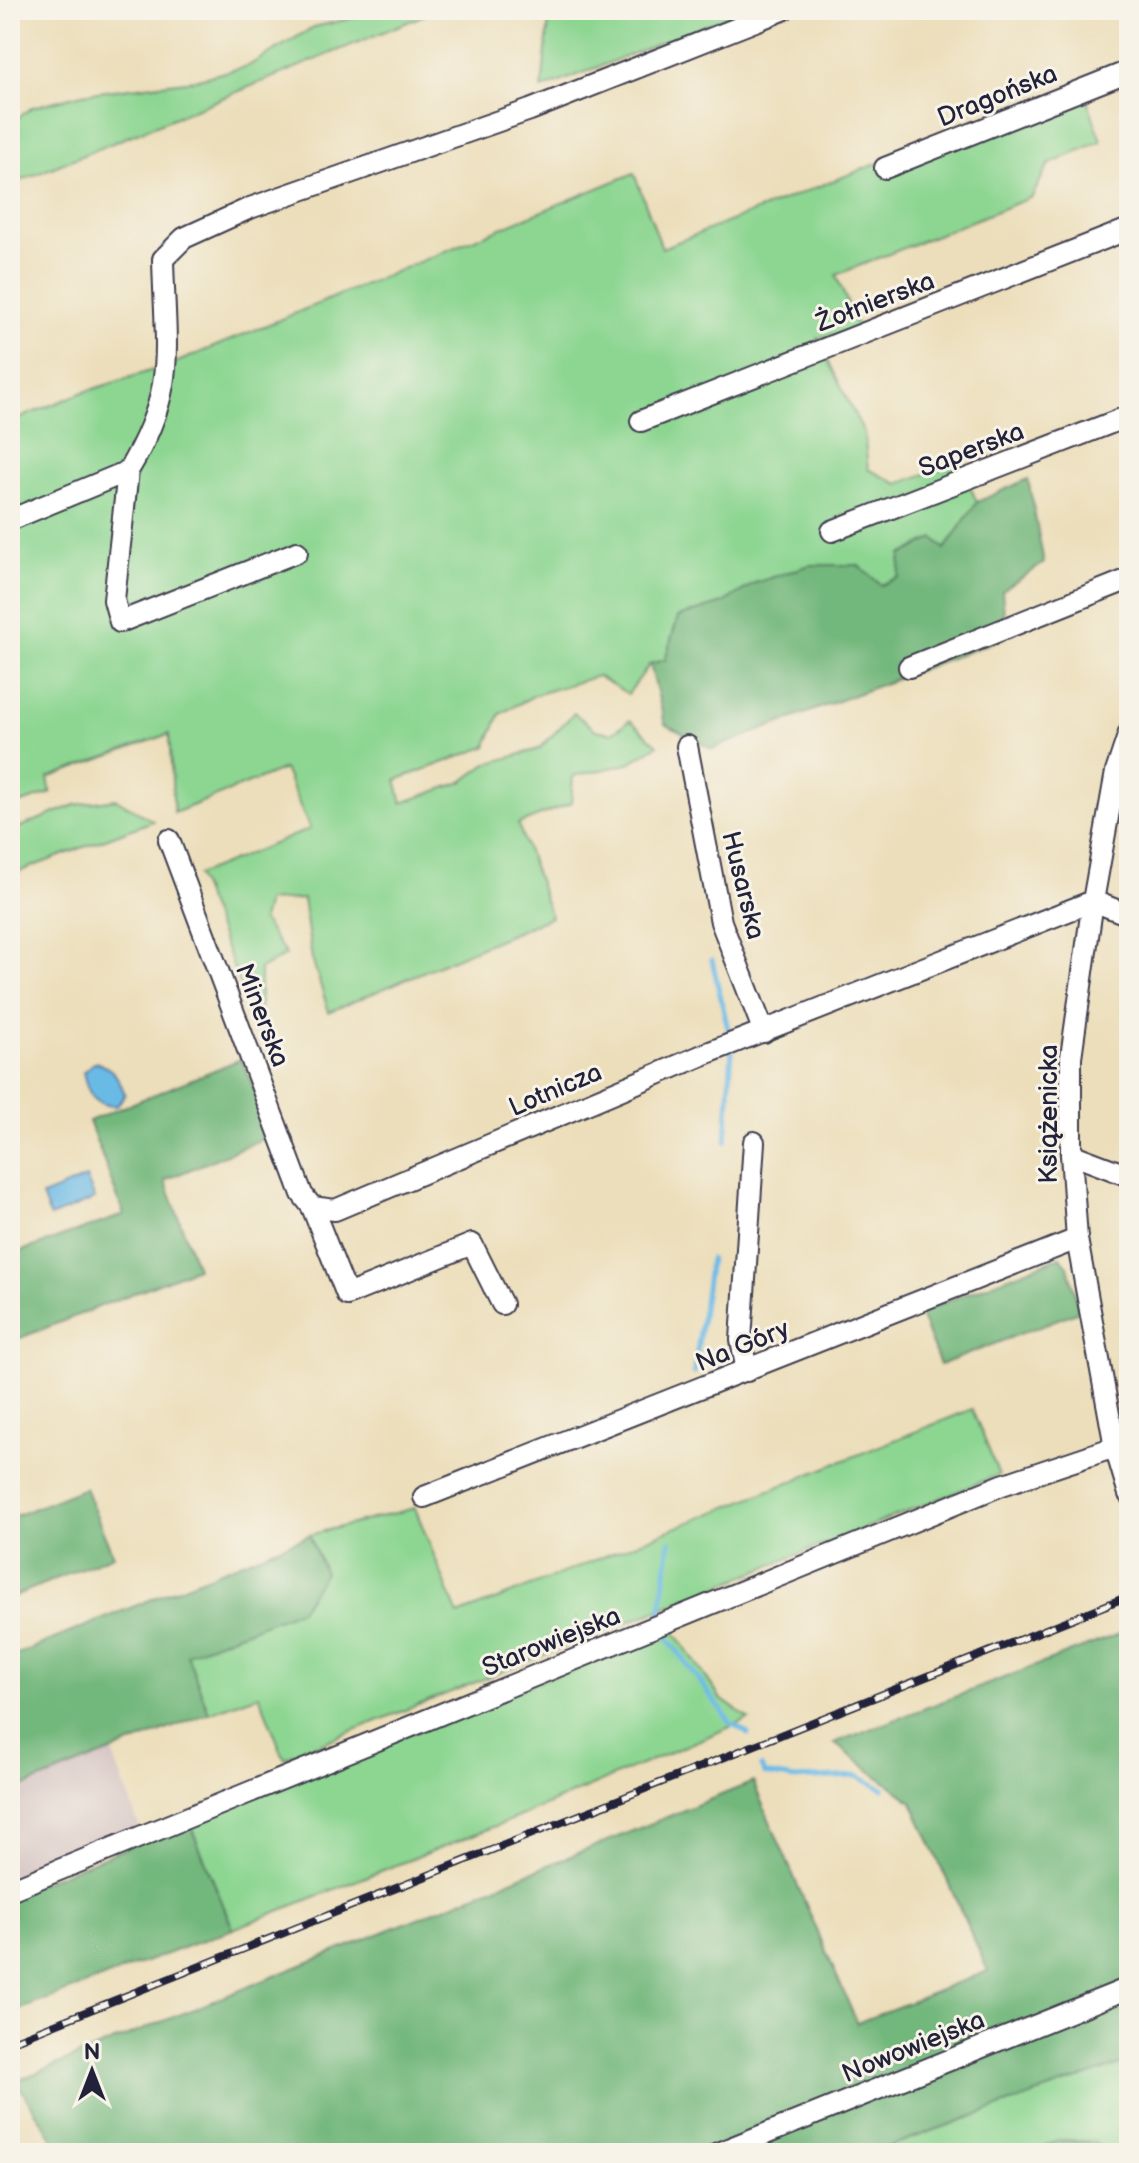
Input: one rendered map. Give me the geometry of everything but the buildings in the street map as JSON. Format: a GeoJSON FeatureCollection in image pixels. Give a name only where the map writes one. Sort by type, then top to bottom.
{"type":"FeatureCollection","features":[{"type":"Feature","properties":{"kind":"street"},"geometry":{"type":"LineString","coordinates":[[297,552],[120,622],[114,600],[128,471],[149,435],[164,395],[168,367],[163,259],[184,238],[250,208],[530,110],[783,10]]}},
{"type":"Feature","properties":{"kind":"street","name":"Dragońska"},"geometry":{"type":"LineString","coordinates":[[885,168],[1129,71]]}},
{"type":"Feature","properties":{"kind":"street","name":"Żołnierska"},"geometry":{"type":"LineString","coordinates":[[641,421],[1129,229]]}},
{"type":"Feature","properties":{"kind":"street","name":"Saperska"},"geometry":{"type":"LineString","coordinates":[[832,531],[1129,416]]}},
{"type":"Feature","properties":{"kind":"street"},"geometry":{"type":"LineString","coordinates":[[10,520],[128,471]]}},
{"type":"Feature","properties":{"kind":"street"},"geometry":{"type":"LineString","coordinates":[[909,667],[1129,579]]}},
{"type":"Feature","properties":{"kind":"street","name":"Książenicka"},"geometry":{"type":"LineString","coordinates":[[1129,733],[1116,772],[1093,901],[1071,1057],[1071,1154],[1077,1239],[1115,1447],[1129,1494]]}},
{"type":"Feature","properties":{"kind":"street","name":"Husarska"},"geometry":{"type":"LineString","coordinates":[[687,746],[721,922],[764,1032]]}},
{"type":"Feature","properties":{"kind":"street","name":"Minerska"},"geometry":{"type":"LineString","coordinates":[[169,840],[302,1194],[312,1207]]}},
{"type":"Feature","properties":{"kind":"street"},"geometry":{"type":"LineString","coordinates":[[1093,901],[1129,915]]}},
{"type":"Feature","properties":{"kind":"street","name":"Lotnicza"},"geometry":{"type":"LineString","coordinates":[[312,1207],[335,1210],[764,1032],[1093,901]]}},
{"type":"Feature","properties":{"kind":"street"},"geometry":{"type":"LineString","coordinates":[[747,1371],[741,1340],[754,1142]]}},
{"type":"Feature","properties":{"kind":"street"},"geometry":{"type":"LineString","coordinates":[[1071,1154],[1129,1176]]}},
{"type":"Feature","properties":{"kind":"street"},"geometry":{"type":"LineString","coordinates":[[312,1207],[347,1295],[472,1244],[502,1304]]}},
{"type":"Feature","properties":{"kind":"street","name":"Na Góry"},"geometry":{"type":"LineString","coordinates":[[424,1497],[1077,1239]]}},
{"type":"Feature","properties":{"kind":"street","name":"Starowiejska"},"geometry":{"type":"LineString","coordinates":[[10,1890],[1002,1485],[1115,1447]]}},
{"type":"Feature","properties":{"kind":"street","name":"Nowowiejska"},"geometry":{"type":"LineString","coordinates":[[718,2153],[1129,1988]]}},
{"type":"Feature","properties":{"kind":"shaded area"},"geometry":{"type":"Polygon","coordinates":[[[112,1752],[140,1828],[10,1879],[10,1792],[112,1752]]]}},
{"type":"Feature","properties":{"kind":"green space"},"geometry":{"type":"Polygon","coordinates":[[[388,10],[437,10],[10,185],[10,123],[33,107],[82,94],[194,80],[248,66],[314,27],[388,10]]]}},
{"type":"Feature","properties":{"kind":"green space"},"geometry":{"type":"Polygon","coordinates":[[[550,10],[744,10],[542,89],[550,10]]]}},
{"type":"Feature","properties":{"kind":"green space"},"geometry":{"type":"Polygon","coordinates":[[[1082,83],[1101,141],[1048,165],[1032,197],[836,275],[859,331],[817,338],[864,433],[868,469],[898,484],[959,462],[977,502],[944,550],[877,591],[755,583],[723,603],[678,617],[665,660],[650,664],[628,694],[597,676],[535,695],[500,714],[486,747],[396,780],[402,803],[462,782],[487,764],[539,749],[574,713],[596,730],[612,733],[630,720],[658,745],[628,764],[573,776],[571,803],[518,824],[551,917],[329,1012],[312,959],[303,899],[267,901],[262,920],[286,955],[260,969],[260,1035],[197,875],[310,829],[284,769],[174,813],[169,734],[48,778],[51,793],[10,807],[10,422],[81,393],[175,363],[634,173],[662,248],[1082,83]]]}},
{"type":"Feature","properties":{"kind":"green space"},"geometry":{"type":"Polygon","coordinates":[[[1028,479],[1044,563],[1002,591],[1006,637],[712,749],[665,724],[650,664],[665,660],[678,617],[723,603],[755,583],[810,565],[858,565],[881,585],[899,577],[901,555],[934,538],[945,549],[977,502],[1028,479]]]}},
{"type":"Feature","properties":{"kind":"green space"},"geometry":{"type":"Polygon","coordinates":[[[116,799],[153,821],[10,875],[10,831],[75,805],[116,799]]]}},
{"type":"Feature","properties":{"kind":"green space"},"geometry":{"type":"Polygon","coordinates":[[[241,1059],[274,1134],[165,1180],[197,1268],[10,1342],[10,1255],[124,1215],[89,1121],[241,1059]]]}},
{"type":"Feature","properties":{"kind":"green space"},"geometry":{"type":"Polygon","coordinates":[[[1060,1257],[1068,1266],[1079,1311],[940,1365],[919,1312],[1060,1257]]]}},
{"type":"Feature","properties":{"kind":"green space"},"geometry":{"type":"Polygon","coordinates":[[[972,1409],[999,1475],[284,1758],[259,1695],[209,1713],[186,1654],[300,1610],[325,1573],[309,1535],[415,1508],[458,1615],[972,1409]]]}},
{"type":"Feature","properties":{"kind":"green space"},"geometry":{"type":"Polygon","coordinates":[[[85,1488],[113,1555],[10,1598],[10,1518],[85,1488]]]}},
{"type":"Feature","properties":{"kind":"green space"},"geometry":{"type":"Polygon","coordinates":[[[309,1535],[325,1573],[300,1610],[187,1654],[209,1713],[10,1792],[10,1657],[309,1535]]]}},
{"type":"Feature","properties":{"kind":"green space"},"geometry":{"type":"Polygon","coordinates":[[[672,1628],[721,1699],[749,1719],[511,1820],[233,1929],[189,1822],[672,1628]]]}},
{"type":"Feature","properties":{"kind":"green space"},"geometry":{"type":"Polygon","coordinates":[[[1129,1630],[1129,2061],[870,2153],[62,2153],[16,2081],[753,1782],[857,2023],[988,1971],[912,1802],[834,1743],[1129,1630]]]}},
{"type":"Feature","properties":{"kind":"green space"},"geometry":{"type":"Polygon","coordinates":[[[189,1822],[233,1929],[10,2013],[10,1895],[189,1822]]]}},
{"type":"Feature","properties":{"kind":"green space"},"geometry":{"type":"Polygon","coordinates":[[[1129,2061],[1129,2153],[1107,2153],[1094,2142],[1060,2140],[1027,2153],[870,2153],[1129,2061]]]}},
{"type":"Feature","properties":{"kind":"green space"},"geometry":{"type":"Polygon","coordinates":[[[1060,2140],[1094,2142],[1107,2153],[1027,2153],[1060,2140]]]}},
{"type":"Feature","properties":{"kind":"water"},"geometry":{"type":"Polygon","coordinates":[[[95,1062],[111,1070],[120,1083],[125,1094],[117,1106],[97,1101],[87,1087],[83,1072],[95,1062]]]}},
{"type":"Feature","properties":{"kind":"water"},"geometry":{"type":"Polygon","coordinates":[[[86,1178],[95,1199],[50,1217],[42,1196],[86,1178]]]}},
{"type":"Feature","properties":{"kind":"waterway"},"geometry":{"type":"LineString","coordinates":[[712,960],[729,1033]]}},
{"type":"Feature","properties":{"kind":"waterway"},"geometry":{"type":"LineString","coordinates":[[726,1141],[732,1050]]}},
{"type":"Feature","properties":{"kind":"waterway"},"geometry":{"type":"LineString","coordinates":[[694,1373],[710,1259]]}},
{"type":"Feature","properties":{"kind":"waterway"},"geometry":{"type":"LineString","coordinates":[[660,1616],[670,1541]]}},
{"type":"Feature","properties":{"kind":"waterway"},"geometry":{"type":"LineString","coordinates":[[666,1636],[730,1722],[748,1734]]}},
{"type":"Feature","properties":{"kind":"waterway"},"geometry":{"type":"LineString","coordinates":[[761,1767],[765,1774],[795,1779],[857,1776],[883,1789]]}},
{"type":"Feature","properties":{"kind":"railway"},"geometry":{"type":"LineString","coordinates":[[10,2042],[1129,1596]]}}]}
